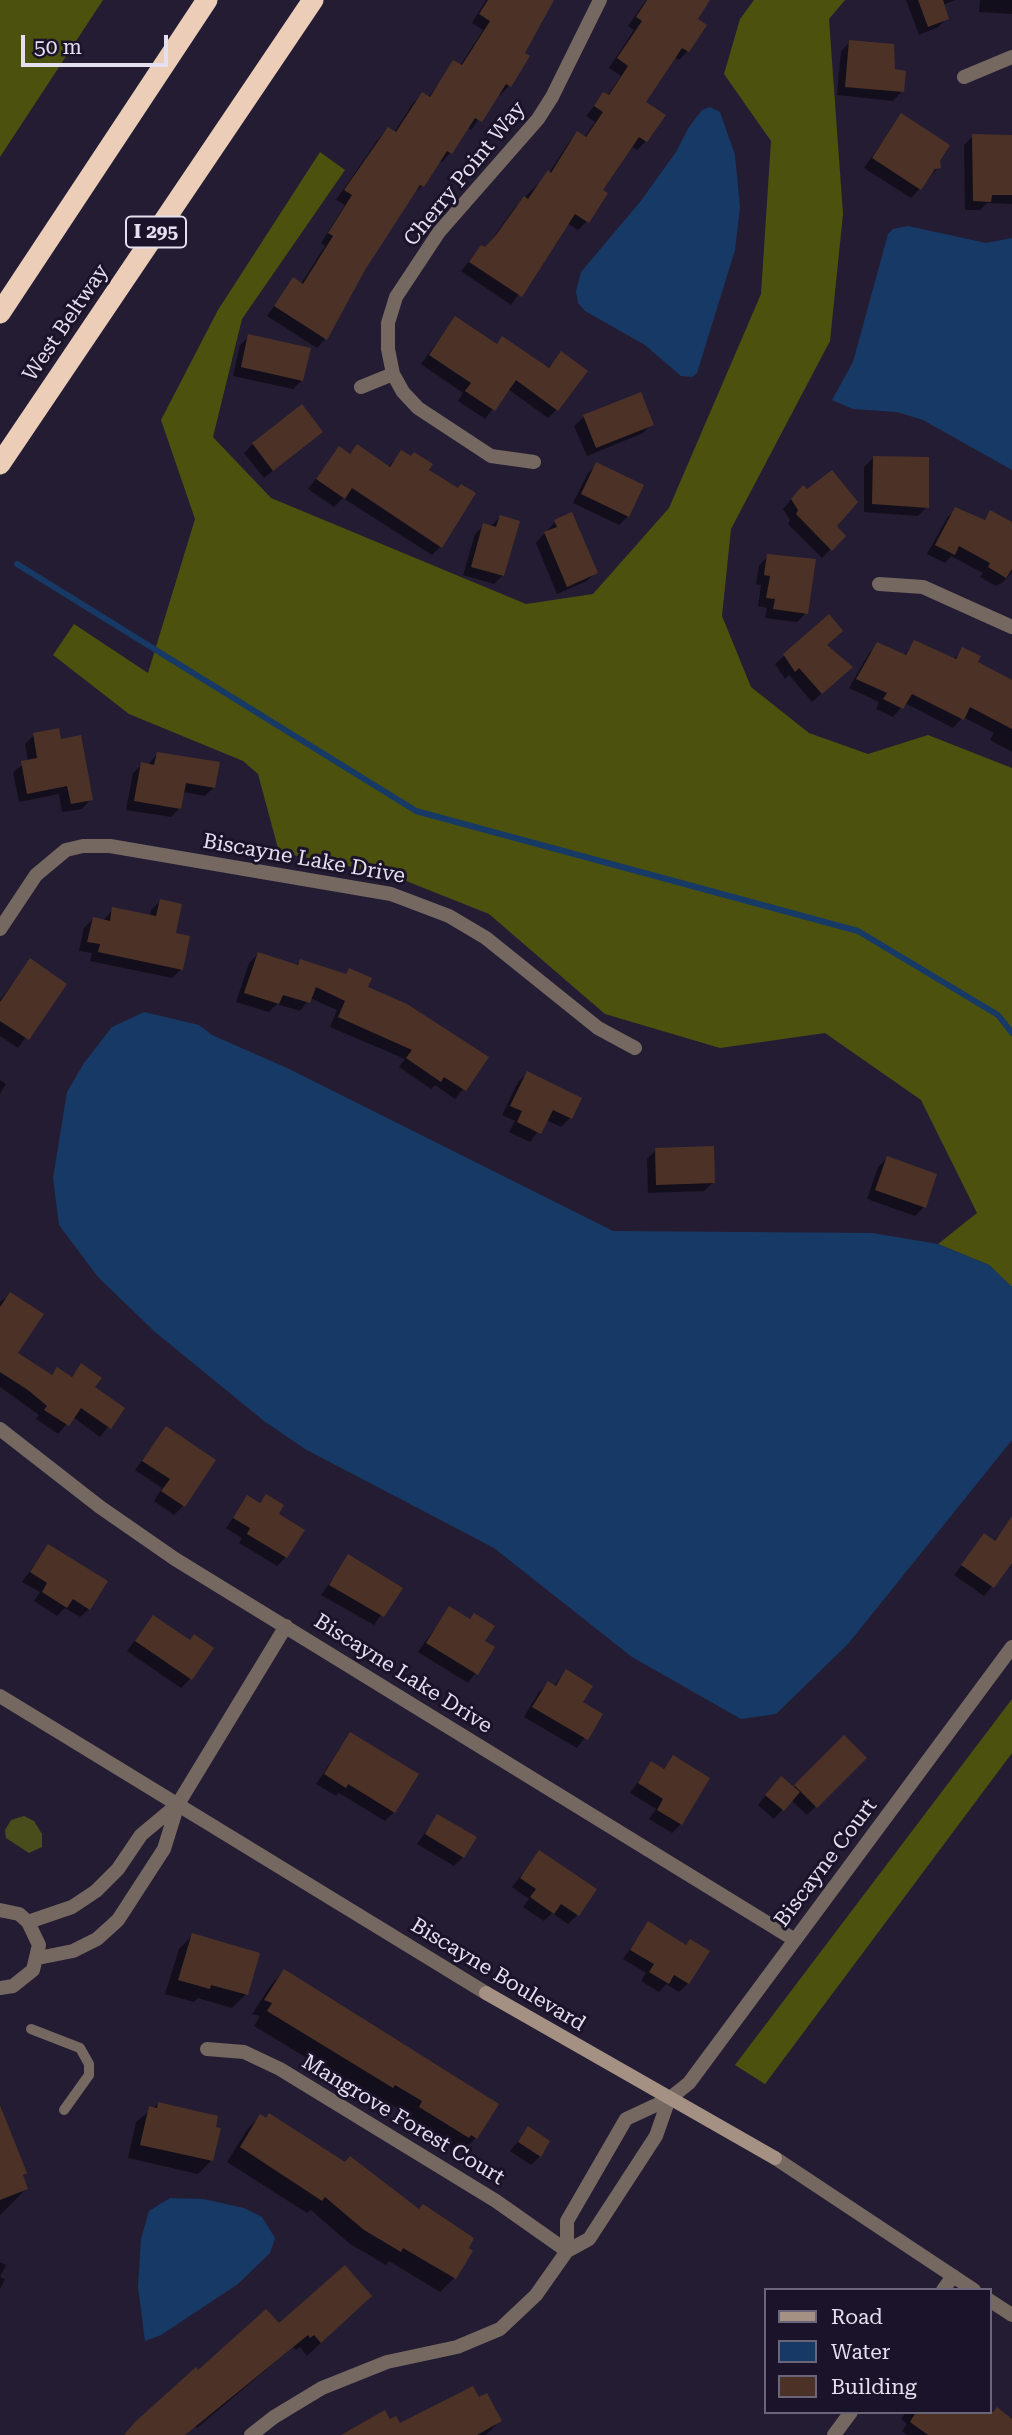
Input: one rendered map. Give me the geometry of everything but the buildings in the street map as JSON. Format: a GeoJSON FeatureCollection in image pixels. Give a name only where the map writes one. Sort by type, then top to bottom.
{"type":"FeatureCollection","features":[{"type":"Feature","properties":{"kind":"highway"},"geometry":{"type":"LineString","coordinates":[[0,313],[207,0]]}},
{"type":"Feature","properties":{"kind":"highway","name":"West Beltway"},"geometry":{"type":"LineString","coordinates":[[0,464],[313,0]]}},
{"type":"Feature","properties":{"kind":"main road","name":"Biscayne Boulevard"},"geometry":{"type":"LineString","coordinates":[[486,1993],[775,2158]]}},
{"type":"Feature","properties":{"kind":"street","name":"Cherry Point Way"},"geometry":{"type":"LineString","coordinates":[[534,462],[491,456],[418,408],[393,374],[387,349],[388,323],[396,297],[439,232],[538,119],[552,97],[600,0]]}},
{"type":"Feature","properties":{"kind":"street"},"geometry":{"type":"LineString","coordinates":[[964,77],[1012,57]]}},
{"type":"Feature","properties":{"kind":"street"},"geometry":{"type":"LineString","coordinates":[[361,387],[393,374]]}},
{"type":"Feature","properties":{"kind":"street"},"geometry":{"type":"LineString","coordinates":[[879,584],[923,587],[1012,626]]}},
{"type":"Feature","properties":{"kind":"street","name":"Biscayne Lake Drive"},"geometry":{"type":"LineString","coordinates":[[0,929],[36,875],[66,850],[83,846],[110,846],[391,894],[449,916],[486,938],[598,1028],[635,1048]]}},
{"type":"Feature","properties":{"kind":"street","name":"Biscayne Lake Drive"},"geometry":{"type":"LineString","coordinates":[[0,1429],[100,1507],[175,1559],[794,1940]]}},
{"type":"Feature","properties":{"kind":"street"},"geometry":{"type":"LineString","coordinates":[[38,1958],[73,1951],[97,1939],[118,1920],[164,1849],[178,1804],[286,1626]]}},
{"type":"Feature","properties":{"kind":"street","name":"Biscayne Court"},"geometry":{"type":"LineString","coordinates":[[669,2099],[689,2082],[1012,1647]]}},
{"type":"Feature","properties":{"kind":"street","name":"Biscayne Boulevard"},"geometry":{"type":"LineString","coordinates":[[0,1696],[486,1993]]}},
{"type":"Feature","properties":{"kind":"street"},"geometry":{"type":"LineString","coordinates":[[28,1922],[72,1907],[96,1891],[118,1869],[149,1827],[178,1804]]}},
{"type":"Feature","properties":{"kind":"street"},"geometry":{"type":"LineString","coordinates":[[0,1910],[19,1914],[28,1922],[35,1933],[38,1958],[24,1979],[0,1989]]}},
{"type":"Feature","properties":{"kind":"street","name":"Mangrove Forest Court"},"geometry":{"type":"LineString","coordinates":[[207,2049],[244,2052],[280,2069],[496,2201],[567,2251]]}},
{"type":"Feature","properties":{"kind":"street"},"geometry":{"type":"LineString","coordinates":[[567,2251],[567,2221],[626,2119],[669,2099]]}},
{"type":"Feature","properties":{"kind":"street"},"geometry":{"type":"LineString","coordinates":[[251,2435],[322,2388],[387,2362],[457,2347],[500,2329],[536,2295],[567,2251],[589,2239],[656,2136],[669,2099]]}},
{"type":"Feature","properties":{"kind":"street","name":"Biscayne Boulevard"},"geometry":{"type":"LineString","coordinates":[[775,2158],[971,2288]]}},
{"type":"Feature","properties":{"kind":"street"},"geometry":{"type":"LineString","coordinates":[[944,2288],[953,2276]]}},
{"type":"Feature","properties":{"kind":"street"},"geometry":{"type":"LineString","coordinates":[[991,2301],[1012,2315]]}},
{"type":"Feature","properties":{"kind":"street"},"geometry":{"type":"LineString","coordinates":[[841,2432],[850,2414]]}},
{"type":"Feature","properties":{"kind":"lane"},"geometry":{"type":"LineString","coordinates":[[31,2029],[80,2048],[89,2064],[89,2076],[64,2110]]}},
{"type":"Feature","properties":{"kind":"green space"},"geometry":{"type":"Polygon","coordinates":[[[24,1816],[34,1821],[42,1834],[42,1847],[29,1853],[6,1838],[5,1830],[11,1820],[24,1816]]]}},
{"type":"Feature","properties":{"kind":"shaded area"},"geometry":{"type":"Polygon","coordinates":[[[0,0],[103,0],[0,157],[0,0]]]}},
{"type":"Feature","properties":{"kind":"shaded area"},"geometry":{"type":"Polygon","coordinates":[[[754,0],[845,0],[829,19],[843,214],[830,341],[731,529],[722,616],[751,687],[809,733],[868,754],[928,735],[1012,768],[1012,1287],[989,1265],[938,1244],[977,1213],[921,1100],[825,1033],[720,1048],[605,1014],[489,914],[391,875],[279,852],[258,774],[243,761],[129,714],[53,655],[74,624],[148,673],[195,519],[161,420],[218,310],[320,152],[345,170],[242,319],[213,437],[271,498],[526,604],[593,594],[669,508],[761,294],[771,141],[724,74],[740,19],[754,0]]]}},
{"type":"Feature","properties":{"kind":"shaded area"},"geometry":{"type":"Polygon","coordinates":[[[1012,1699],[1012,1753],[765,2084],[735,2065],[1012,1699]]]}},
{"type":"Feature","properties":{"kind":"water"},"geometry":{"type":"Polygon","coordinates":[[[710,107],[720,112],[735,155],[740,207],[735,250],[697,373],[692,377],[681,376],[645,345],[585,311],[578,303],[576,291],[581,272],[640,202],[702,110],[710,107]]]}},
{"type":"Feature","properties":{"kind":"water"},"geometry":{"type":"Polygon","coordinates":[[[908,226],[986,243],[1012,238],[1012,470],[923,420],[897,412],[853,409],[832,400],[853,362],[888,234],[893,229],[908,226]]]}},
{"type":"Feature","properties":{"kind":"water"},"geometry":{"type":"Polygon","coordinates":[[[144,1012],[199,1025],[212,1035],[287,1068],[613,1231],[872,1233],[938,1244],[989,1265],[1012,1287],[1012,1440],[848,1644],[776,1714],[741,1719],[632,1657],[494,1548],[305,1449],[264,1421],[155,1332],[98,1277],[59,1225],[53,1178],[67,1092],[84,1063],[112,1027],[144,1012]]]}},
{"type":"Feature","properties":{"kind":"water"},"geometry":{"type":"Polygon","coordinates":[[[170,2198],[203,2199],[244,2208],[262,2217],[275,2238],[270,2253],[238,2284],[161,2335],[145,2341],[138,2287],[141,2239],[149,2211],[170,2198]]]}},
{"type":"Feature","properties":{"kind":"waterway"},"geometry":{"type":"LineString","coordinates":[[17,564],[416,811],[858,931],[998,1015],[1012,1033]]}}]}
